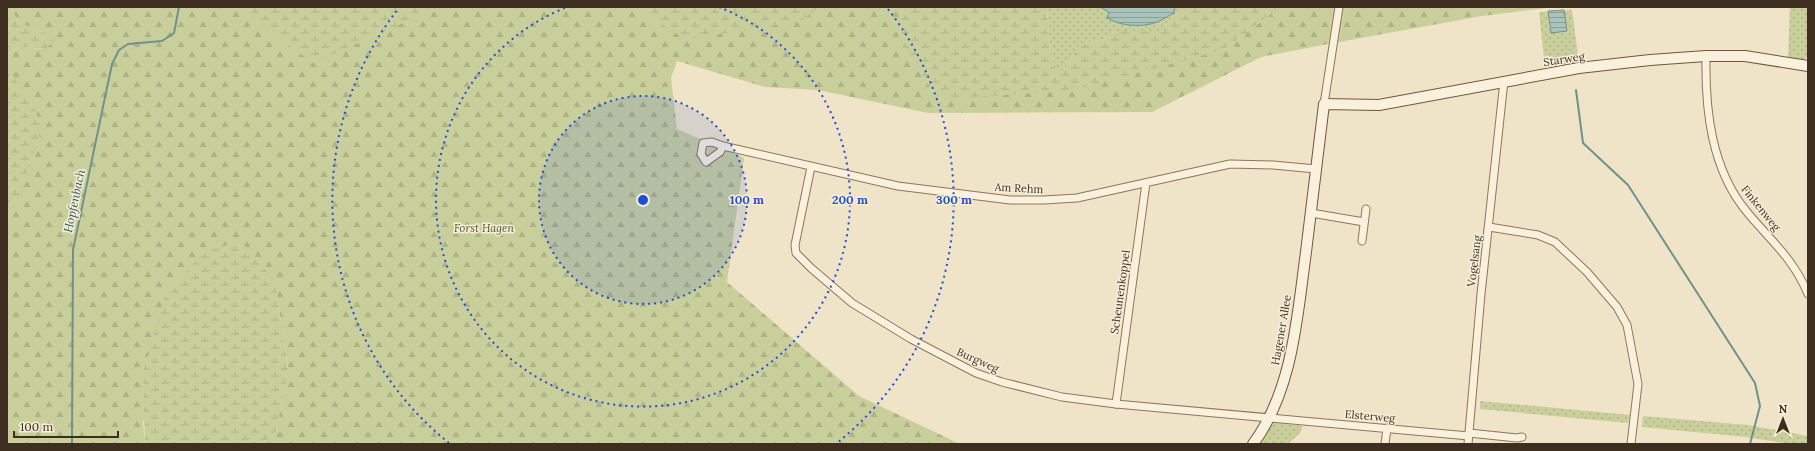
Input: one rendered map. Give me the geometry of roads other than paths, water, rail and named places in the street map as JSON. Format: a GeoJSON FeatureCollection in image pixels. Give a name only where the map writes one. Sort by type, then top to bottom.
{"type":"FeatureCollection","features":[{"type":"Feature","properties":{"kind":"street","name":"Hagener Allee"},"geometry":{"type":"LineString","coordinates":[[1253,444],[1277,401],[1288,364],[1301,291],[1324,104],[1339,7]]}},
{"type":"Feature","properties":{"kind":"street","name":"Starweg"},"geometry":{"type":"LineString","coordinates":[[1324,104],[1379,104],[1579,68],[1706,56],[1745,56],[1808,66]]}},
{"type":"Feature","properties":{"kind":"street","name":"Finkenweg"},"geometry":{"type":"LineString","coordinates":[[1706,56],[1706,86],[1710,118],[1717,154],[1727,181],[1746,211],[1790,259],[1808,294]]}},
{"type":"Feature","properties":{"kind":"street","name":"Vogelsang"},"geometry":{"type":"LineString","coordinates":[[1468,438],[1481,294],[1504,81]]}},
{"type":"Feature","properties":{"kind":"street","name":"Am Rehm"},"geometry":{"type":"LineString","coordinates":[[723,146],[898,186],[1010,200],[1077,198],[1230,164],[1273,165],[1316,169]]}},
{"type":"Feature","properties":{"kind":"street","name":"Burgweg"},"geometry":{"type":"LineString","coordinates":[[811,167],[795,245],[796,253],[852,303],[911,339],[976,373],[1002,382],[1062,398],[1269,417]]}},
{"type":"Feature","properties":{"kind":"street","name":"Scheunenkoppel"},"geometry":{"type":"LineString","coordinates":[[1116,404],[1146,183]]}},
{"type":"Feature","properties":{"kind":"street"},"geometry":{"type":"LineString","coordinates":[[1362,241],[1366,209]]}},
{"type":"Feature","properties":{"kind":"street"},"geometry":{"type":"LineString","coordinates":[[1311,213],[1364,222]]}},
{"type":"Feature","properties":{"kind":"street"},"geometry":{"type":"LineString","coordinates":[[1489,227],[1538,235],[1556,242],[1592,276],[1617,306],[1627,325],[1638,384],[1630,444]]}},
{"type":"Feature","properties":{"kind":"street","name":"Elsterweg"},"geometry":{"type":"LineString","coordinates":[[1269,417],[1387,428],[1468,438],[1522,437]]}},
{"type":"Feature","properties":{"kind":"street"},"geometry":{"type":"LineString","coordinates":[[1385,444],[1387,428]]}},
{"type":"Feature","properties":{"kind":"water"},"geometry":{"type":"Polygon","coordinates":[[[1100,7],[1175,7],[1174,13],[1161,20],[1145,25],[1131,25],[1112,21],[1107,18],[1109,12],[1100,7]]]}},
{"type":"Feature","properties":{"kind":"water"},"geometry":{"type":"Polygon","coordinates":[[[1564,10],[1567,31],[1551,33],[1548,11],[1564,10]]]}},
{"type":"Feature","properties":{"kind":"waterway","name":"Hopfenbach"},"geometry":{"type":"LineString","coordinates":[[72,444],[73,250],[112,64],[119,50],[128,44],[162,41],[174,33],[179,7]]}},
{"type":"Feature","properties":{"kind":"waterway"},"geometry":{"type":"LineString","coordinates":[[1576,90],[1583,143],[1628,185],[1755,383],[1760,406],[1750,444]]}},
{"type":"Feature","properties":{"kind":"park label","name":"Forst Hagen"},"geometry":{"type":"Point","coordinates":[484,228]}}]}
